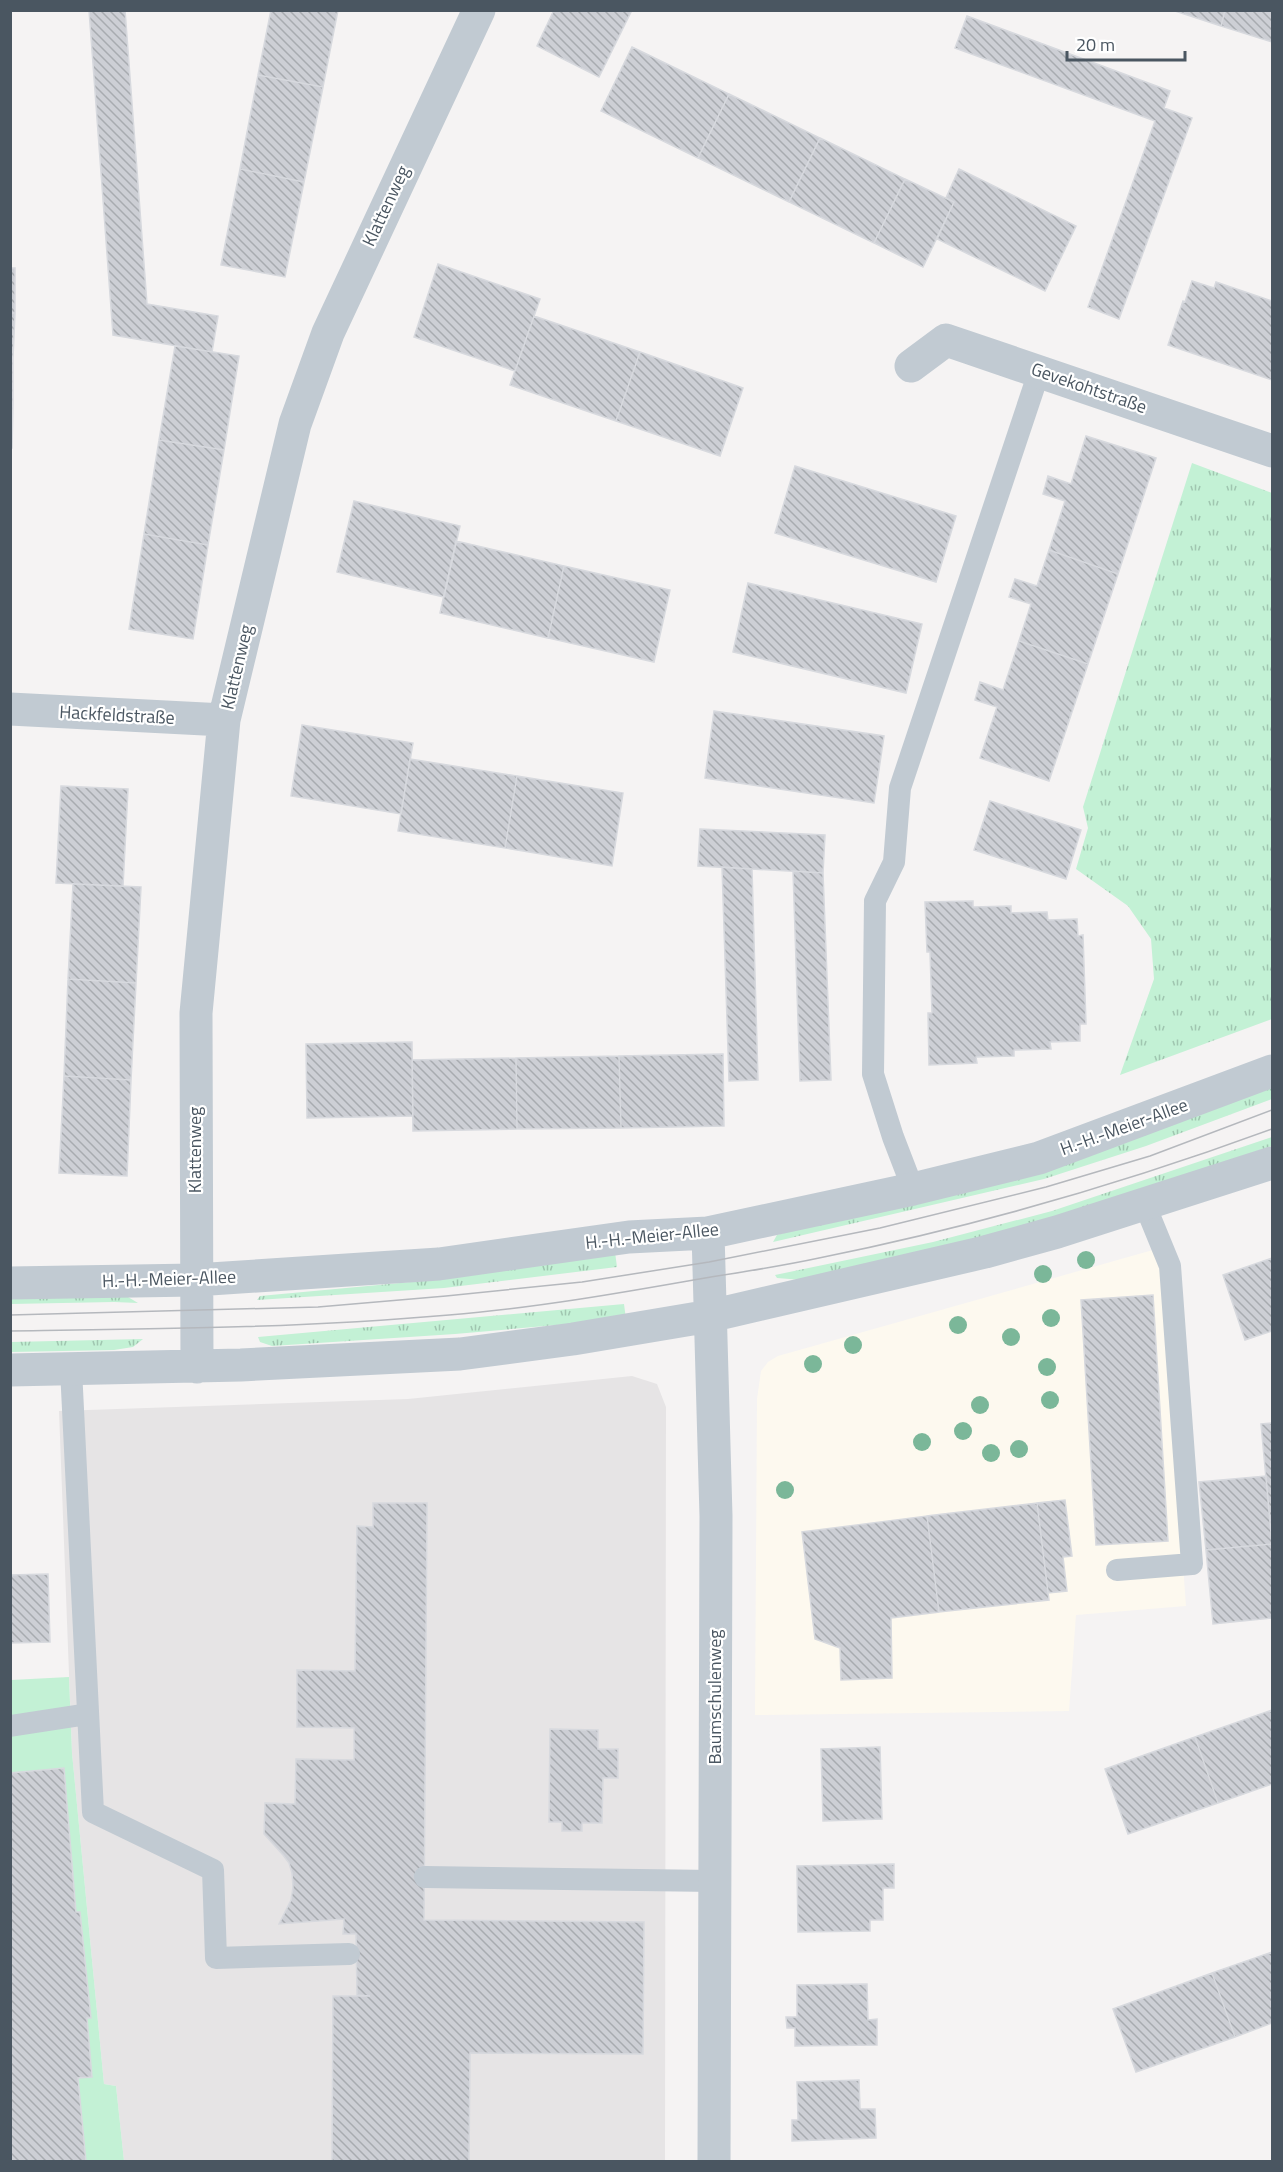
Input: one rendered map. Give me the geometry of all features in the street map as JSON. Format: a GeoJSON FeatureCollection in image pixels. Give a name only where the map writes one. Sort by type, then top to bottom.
{"type":"FeatureCollection","features":[{"type":"Feature","properties":{"kind":"street","name":"Klattenweg"},"geometry":{"type":"LineString","coordinates":[[197,1366],[196,1013],[224,720],[298,414],[328,333],[479,10]]}},
{"type":"Feature","properties":{"kind":"street","name":"Gevekohtstraße"},"geometry":{"type":"LineString","coordinates":[[911,366],[946,340],[1272,451]]}},
{"type":"Feature","properties":{"kind":"street","name":"Hackfeldstraße"},"geometry":{"type":"LineString","coordinates":[[10,709],[224,720]]}},
{"type":"Feature","properties":{"kind":"street","name":"H.-H.-Meier-Allee"},"geometry":{"type":"LineString","coordinates":[[10,1284],[195,1280],[439,1264],[629,1237],[708,1233],[913,1189],[1039,1158],[1272,1071]]}},
{"type":"Feature","properties":{"kind":"street"},"geometry":{"type":"LineString","coordinates":[[10,1370],[197,1366],[460,1354],[573,1339],[710,1316],[985,1252],[1145,1205],[1272,1163]]}},
{"type":"Feature","properties":{"kind":"street","name":"Baumschulenweg"},"geometry":{"type":"LineString","coordinates":[[708,1233],[716,1516],[714,2162]]}},
{"type":"Feature","properties":{"kind":"lane"},"geometry":{"type":"LineString","coordinates":[[913,1189],[893,1137],[873,1074],[875,901],[894,862],[900,788],[1039,372]]}},
{"type":"Feature","properties":{"kind":"lane"},"geometry":{"type":"LineString","coordinates":[[1117,1570],[1192,1564],[1170,1266],[1145,1205]]}},
{"type":"Feature","properties":{"kind":"lane"},"geometry":{"type":"LineString","coordinates":[[72,1369],[93,1812],[213,1870],[216,1958],[349,1954]]}},
{"type":"Feature","properties":{"kind":"lane"},"geometry":{"type":"LineString","coordinates":[[10,1726],[88,1714]]}},
{"type":"Feature","properties":{"kind":"lane"},"geometry":{"type":"LineString","coordinates":[[425,1876],[714,1881]]}},
{"type":"Feature","properties":{"kind":"shaded area"},"geometry":{"type":"Polygon","coordinates":[[[1160,1248],[1186,1606],[1076,1615],[1069,1711],[755,1715],[757,1399],[761,1371],[768,1362],[778,1356],[1160,1248]]]}},
{"type":"Feature","properties":{"kind":"shaded area"},"geometry":{"type":"Polygon","coordinates":[[[632,1376],[657,1384],[666,1407],[665,2161],[124,2161],[116,2086],[104,2084],[72,1753],[59,1411],[408,1399],[632,1376]]]}},
{"type":"Feature","properties":{"kind":"green space"},"geometry":{"type":"Polygon","coordinates":[[[1192,463],[1272,493],[1272,1019],[1120,1075],[1154,979],[1151,939],[1128,906],[1076,869],[1088,828],[1083,807],[1192,463]]]}},
{"type":"Feature","properties":{"kind":"green space"},"geometry":{"type":"Polygon","coordinates":[[[1272,1086],[1272,1099],[1146,1146],[1044,1179],[773,1242],[777,1235],[1272,1086]]]}},
{"type":"Feature","properties":{"kind":"green space"},"geometry":{"type":"Polygon","coordinates":[[[1272,1137],[1272,1146],[1054,1221],[802,1280],[777,1278],[775,1275],[933,1242],[1052,1211],[1272,1137]]]}},
{"type":"Feature","properties":{"kind":"green space"},"geometry":{"type":"Polygon","coordinates":[[[615,1252],[617,1267],[444,1288],[257,1300],[260,1296],[443,1279],[615,1252]]]}},
{"type":"Feature","properties":{"kind":"green space"},"geometry":{"type":"Polygon","coordinates":[[[128,1297],[138,1303],[11,1304],[10,1298],[128,1297]]]}},
{"type":"Feature","properties":{"kind":"green space"},"geometry":{"type":"Polygon","coordinates":[[[624,1304],[626,1319],[455,1334],[272,1346],[260,1342],[258,1337],[624,1304]]]}},
{"type":"Feature","properties":{"kind":"green space"},"geometry":{"type":"Polygon","coordinates":[[[143,1339],[133,1347],[114,1350],[11,1352],[11,1342],[143,1339]]]}},
{"type":"Feature","properties":{"kind":"green space"},"geometry":{"type":"Polygon","coordinates":[[[69,1677],[72,1753],[104,2084],[116,2086],[124,2161],[11,2162],[11,1680],[69,1677]]]}},
{"type":"Feature","properties":{"kind":"building"},"geometry":{"type":"Polygon","coordinates":[[[89,10],[125,10],[147,304],[218,316],[212,352],[113,335],[89,10]]]}},
{"type":"Feature","properties":{"kind":"building"},"geometry":{"type":"Polygon","coordinates":[[[271,10],[338,10],[323,87],[258,75],[271,10]]]}},
{"type":"Feature","properties":{"kind":"building"},"geometry":{"type":"Polygon","coordinates":[[[554,10],[632,10],[599,77],[537,46],[554,10]]]}},
{"type":"Feature","properties":{"kind":"building"},"geometry":{"type":"Polygon","coordinates":[[[1172,10],[1225,10],[1221,26],[1172,10]]]}},
{"type":"Feature","properties":{"kind":"building"},"geometry":{"type":"Polygon","coordinates":[[[1225,10],[1272,10],[1272,42],[1221,26],[1225,10]]]}},
{"type":"Feature","properties":{"kind":"building"},"geometry":{"type":"Polygon","coordinates":[[[967,16],[1170,91],[1164,108],[1192,118],[1119,319],[1088,307],[1155,121],[955,48],[967,16]]]}},
{"type":"Feature","properties":{"kind":"building"},"geometry":{"type":"Polygon","coordinates":[[[632,47],[729,94],[698,158],[601,111],[632,47]]]}},
{"type":"Feature","properties":{"kind":"building"},"geometry":{"type":"Polygon","coordinates":[[[258,75],[323,87],[304,182],[240,169],[258,75]]]}},
{"type":"Feature","properties":{"kind":"building"},"geometry":{"type":"Polygon","coordinates":[[[729,94],[820,138],[789,202],[698,158],[729,94]]]}},
{"type":"Feature","properties":{"kind":"building"},"geometry":{"type":"Polygon","coordinates":[[[820,138],[905,179],[874,243],[789,202],[820,138]]]}},
{"type":"Feature","properties":{"kind":"building"},"geometry":{"type":"Polygon","coordinates":[[[240,169],[304,182],[285,277],[221,265],[240,169]]]}},
{"type":"Feature","properties":{"kind":"building"},"geometry":{"type":"Polygon","coordinates":[[[959,169],[1076,226],[1045,291],[937,239],[954,202],[946,198],[959,169]]]}},
{"type":"Feature","properties":{"kind":"building"},"geometry":{"type":"Polygon","coordinates":[[[905,179],[954,202],[923,267],[874,243],[905,179]]]}},
{"type":"Feature","properties":{"kind":"building"},"geometry":{"type":"Polygon","coordinates":[[[438,264],[540,299],[515,371],[414,337],[438,264]]]}},
{"type":"Feature","properties":{"kind":"building"},"geometry":{"type":"Polygon","coordinates":[[[10,268],[15,268],[15,313],[10,313],[10,268]]]}},
{"type":"Feature","properties":{"kind":"building"},"geometry":{"type":"Polygon","coordinates":[[[1192,281],[1214,288],[1216,282],[1272,301],[1272,380],[1168,345],[1192,281]]]}},
{"type":"Feature","properties":{"kind":"building"},"geometry":{"type":"Polygon","coordinates":[[[10,313],[15,313],[13,358],[10,358],[10,313]]]}},
{"type":"Feature","properties":{"kind":"building"},"geometry":{"type":"Polygon","coordinates":[[[534,316],[640,352],[616,421],[510,385],[534,316]]]}},
{"type":"Feature","properties":{"kind":"building"},"geometry":{"type":"Polygon","coordinates":[[[175,346],[239,356],[224,450],[159,440],[175,346]]]}},
{"type":"Feature","properties":{"kind":"building"},"geometry":{"type":"Polygon","coordinates":[[[640,352],[743,388],[720,456],[616,421],[640,352]]]}},
{"type":"Feature","properties":{"kind":"building"},"geometry":{"type":"Polygon","coordinates":[[[10,358],[13,358],[13,403],[10,403],[10,358]]]}},
{"type":"Feature","properties":{"kind":"building"},"geometry":{"type":"Polygon","coordinates":[[[10,403],[13,403],[12,448],[10,448],[10,403]]]}},
{"type":"Feature","properties":{"kind":"building"},"geometry":{"type":"Polygon","coordinates":[[[1086,436],[1156,458],[1118,574],[1049,550],[1065,501],[1043,494],[1048,476],[1071,484],[1086,436]]]}},
{"type":"Feature","properties":{"kind":"building"},"geometry":{"type":"Polygon","coordinates":[[[159,440],[224,450],[208,545],[144,534],[159,440]]]}},
{"type":"Feature","properties":{"kind":"building"},"geometry":{"type":"Polygon","coordinates":[[[795,466],[956,516],[936,582],[775,533],[795,466]]]}},
{"type":"Feature","properties":{"kind":"building"},"geometry":{"type":"Polygon","coordinates":[[[354,501],[460,526],[444,597],[337,572],[354,501]]]}},
{"type":"Feature","properties":{"kind":"building"},"geometry":{"type":"Polygon","coordinates":[[[144,534],[208,545],[193,639],[129,629],[144,534]]]}},
{"type":"Feature","properties":{"kind":"building"},"geometry":{"type":"Polygon","coordinates":[[[456,541],[564,566],[548,638],[440,613],[456,541]]]}},
{"type":"Feature","properties":{"kind":"building"},"geometry":{"type":"Polygon","coordinates":[[[1049,550],[1118,574],[1088,664],[1019,641],[1031,604],[1009,597],[1015,579],[1037,586],[1049,550]]]}},
{"type":"Feature","properties":{"kind":"building"},"geometry":{"type":"Polygon","coordinates":[[[564,566],[670,590],[654,662],[548,638],[564,566]]]}},
{"type":"Feature","properties":{"kind":"building"},"geometry":{"type":"Polygon","coordinates":[[[748,583],[922,624],[906,693],[733,652],[748,583]]]}},
{"type":"Feature","properties":{"kind":"building"},"geometry":{"type":"Polygon","coordinates":[[[1019,641],[1088,664],[1049,781],[980,758],[997,707],[975,700],[980,682],[1003,690],[1019,641]]]}},
{"type":"Feature","properties":{"kind":"building"},"geometry":{"type":"Polygon","coordinates":[[[714,711],[884,736],[874,803],[705,778],[714,711]]]}},
{"type":"Feature","properties":{"kind":"building"},"geometry":{"type":"Polygon","coordinates":[[[302,725],[413,743],[401,814],[291,796],[302,725]]]}},
{"type":"Feature","properties":{"kind":"building"},"geometry":{"type":"Polygon","coordinates":[[[410,759],[517,776],[505,848],[398,831],[410,759]]]}},
{"type":"Feature","properties":{"kind":"building"},"geometry":{"type":"Polygon","coordinates":[[[517,776],[623,793],[612,866],[505,848],[517,776]]]}},
{"type":"Feature","properties":{"kind":"building"},"geometry":{"type":"Polygon","coordinates":[[[61,786],[128,789],[123,886],[56,883],[61,786]]]}},
{"type":"Feature","properties":{"kind":"building"},"geometry":{"type":"Polygon","coordinates":[[[990,801],[1081,830],[1066,879],[974,850],[990,801]]]}},
{"type":"Feature","properties":{"kind":"building"},"geometry":{"type":"Polygon","coordinates":[[[700,829],[825,835],[823,873],[698,866],[700,829]]]}},
{"type":"Feature","properties":{"kind":"building"},"geometry":{"type":"Polygon","coordinates":[[[722,867],[752,869],[758,1080],[729,1081],[722,867]]]}},
{"type":"Feature","properties":{"kind":"building"},"geometry":{"type":"Polygon","coordinates":[[[793,871],[823,873],[831,1080],[800,1081],[793,871]]]}},
{"type":"Feature","properties":{"kind":"building"},"geometry":{"type":"Polygon","coordinates":[[[73,884],[141,887],[136,983],[68,979],[73,884]]]}},
{"type":"Feature","properties":{"kind":"building"},"geometry":{"type":"Polygon","coordinates":[[[973,901],[973,907],[1011,906],[1011,913],[1047,912],[1048,920],[1077,919],[1078,936],[1083,935],[1086,1024],[1080,1024],[1080,1041],[1050,1042],[1051,1049],[1014,1050],[1014,1056],[976,1057],[977,1063],[929,1065],[928,1013],[932,1013],[930,952],[927,952],[925,902],[973,901]]]}},
{"type":"Feature","properties":{"kind":"building"},"geometry":{"type":"Polygon","coordinates":[[[68,979],[136,983],[131,1080],[64,1076],[68,979]]]}},
{"type":"Feature","properties":{"kind":"building"},"geometry":{"type":"Polygon","coordinates":[[[412,1042],[413,1116],[307,1118],[306,1044],[412,1042]]]}},
{"type":"Feature","properties":{"kind":"building"},"geometry":{"type":"Polygon","coordinates":[[[723,1054],[724,1126],[621,1128],[619,1056],[723,1054]]]}},
{"type":"Feature","properties":{"kind":"building"},"geometry":{"type":"Polygon","coordinates":[[[619,1056],[621,1128],[517,1129],[516,1058],[619,1056]]]}},
{"type":"Feature","properties":{"kind":"building"},"geometry":{"type":"Polygon","coordinates":[[[516,1058],[517,1129],[413,1131],[412,1060],[516,1058]]]}},
{"type":"Feature","properties":{"kind":"building"},"geometry":{"type":"Polygon","coordinates":[[[64,1076],[131,1080],[127,1176],[59,1173],[64,1076]]]}},
{"type":"Feature","properties":{"kind":"building"},"geometry":{"type":"Polygon","coordinates":[[[1272,1258],[1272,1331],[1245,1340],[1223,1275],[1272,1258]]]}},
{"type":"Feature","properties":{"kind":"building"},"geometry":{"type":"Polygon","coordinates":[[[1153,1295],[1168,1541],[1096,1545],[1081,1300],[1153,1295]]]}},
{"type":"Feature","properties":{"kind":"building"},"geometry":{"type":"Polygon","coordinates":[[[1272,1423],[1272,1544],[1261,1424],[1272,1423]]]}},
{"type":"Feature","properties":{"kind":"building"},"geometry":{"type":"Polygon","coordinates":[[[1266,1476],[1272,1544],[1206,1550],[1199,1482],[1266,1476]]]}},
{"type":"Feature","properties":{"kind":"building"},"geometry":{"type":"Polygon","coordinates":[[[1065,1500],[1072,1556],[1063,1557],[1067,1591],[1048,1593],[1037,1503],[1065,1500]]]}},
{"type":"Feature","properties":{"kind":"building"},"geometry":{"type":"Polygon","coordinates":[[[373,1503],[427,1503],[424,1920],[644,1922],[643,2054],[470,2053],[469,2162],[332,2162],[333,1996],[370,1996],[357,1995],[356,1934],[343,1934],[344,1919],[279,1924],[291,1900],[292,1873],[289,1863],[264,1834],[265,1803],[295,1804],[296,1759],[354,1760],[354,1728],[297,1727],[297,1670],[355,1671],[357,1526],[373,1527],[373,1503]]]}},
{"type":"Feature","properties":{"kind":"building"},"geometry":{"type":"Polygon","coordinates":[[[1037,1503],[1049,1600],[939,1612],[927,1516],[1037,1503]]]}},
{"type":"Feature","properties":{"kind":"building"},"geometry":{"type":"Polygon","coordinates":[[[927,1516],[939,1612],[891,1618],[892,1678],[841,1680],[840,1648],[815,1639],[802,1532],[927,1516]]]}},
{"type":"Feature","properties":{"kind":"building"},"geometry":{"type":"Polygon","coordinates":[[[1272,1544],[1272,1618],[1213,1624],[1206,1550],[1272,1544]]]}},
{"type":"Feature","properties":{"kind":"building"},"geometry":{"type":"Polygon","coordinates":[[[48,1574],[50,1642],[10,1643],[10,1575],[48,1574]]]}},
{"type":"Feature","properties":{"kind":"building"},"geometry":{"type":"Polygon","coordinates":[[[1272,1710],[1272,1784],[1218,1803],[1195,1737],[1272,1710]]]}},
{"type":"Feature","properties":{"kind":"building"},"geometry":{"type":"Polygon","coordinates":[[[550,1729],[598,1730],[598,1749],[618,1749],[618,1778],[603,1778],[602,1823],[582,1823],[582,1831],[562,1831],[562,1822],[549,1822],[550,1729]]]}},
{"type":"Feature","properties":{"kind":"building"},"geometry":{"type":"Polygon","coordinates":[[[1195,1737],[1218,1803],[1128,1834],[1105,1769],[1195,1737]]]}},
{"type":"Feature","properties":{"kind":"building"},"geometry":{"type":"Polygon","coordinates":[[[880,1747],[882,1819],[823,1821],[821,1749],[880,1747]]]}},
{"type":"Feature","properties":{"kind":"building"},"geometry":{"type":"Polygon","coordinates":[[[64,1768],[76,1912],[80,1912],[91,2018],[87,2018],[92,2077],[78,2078],[86,2162],[10,2162],[10,1773],[64,1768]]]}},
{"type":"Feature","properties":{"kind":"building"},"geometry":{"type":"Polygon","coordinates":[[[894,1864],[894,1888],[883,1888],[883,1920],[870,1920],[870,1931],[798,1932],[797,1866],[894,1864]]]}},
{"type":"Feature","properties":{"kind":"building"},"geometry":{"type":"Polygon","coordinates":[[[1272,1952],[1272,2023],[1235,2037],[1212,1973],[1272,1952]]]}},
{"type":"Feature","properties":{"kind":"building"},"geometry":{"type":"Polygon","coordinates":[[[1212,1973],[1235,2037],[1136,2072],[1113,2009],[1212,1973]]]}},
{"type":"Feature","properties":{"kind":"building"},"geometry":{"type":"Polygon","coordinates":[[[867,1984],[868,2020],[877,2019],[877,2045],[795,2046],[795,2028],[787,2028],[786,2017],[797,2017],[797,1985],[867,1984]]]}},
{"type":"Feature","properties":{"kind":"building"},"geometry":{"type":"Polygon","coordinates":[[[859,2080],[860,2109],[875,2109],[876,2138],[792,2141],[792,2120],[798,2120],[797,2082],[859,2080]]]}},
{"type":"Feature","properties":{"kind":"tram line"},"geometry":{"type":"LineString","coordinates":[[10,1315],[318,1307],[582,1282],[709,1262],[880,1228],[1046,1187],[1150,1156],[1272,1110]]}},
{"type":"Feature","properties":{"kind":"tram line"},"geometry":{"type":"LineString","coordinates":[[10,1331],[339,1323],[481,1312],[609,1294],[791,1264],[991,1218],[1161,1168],[1272,1129]]}}]}
